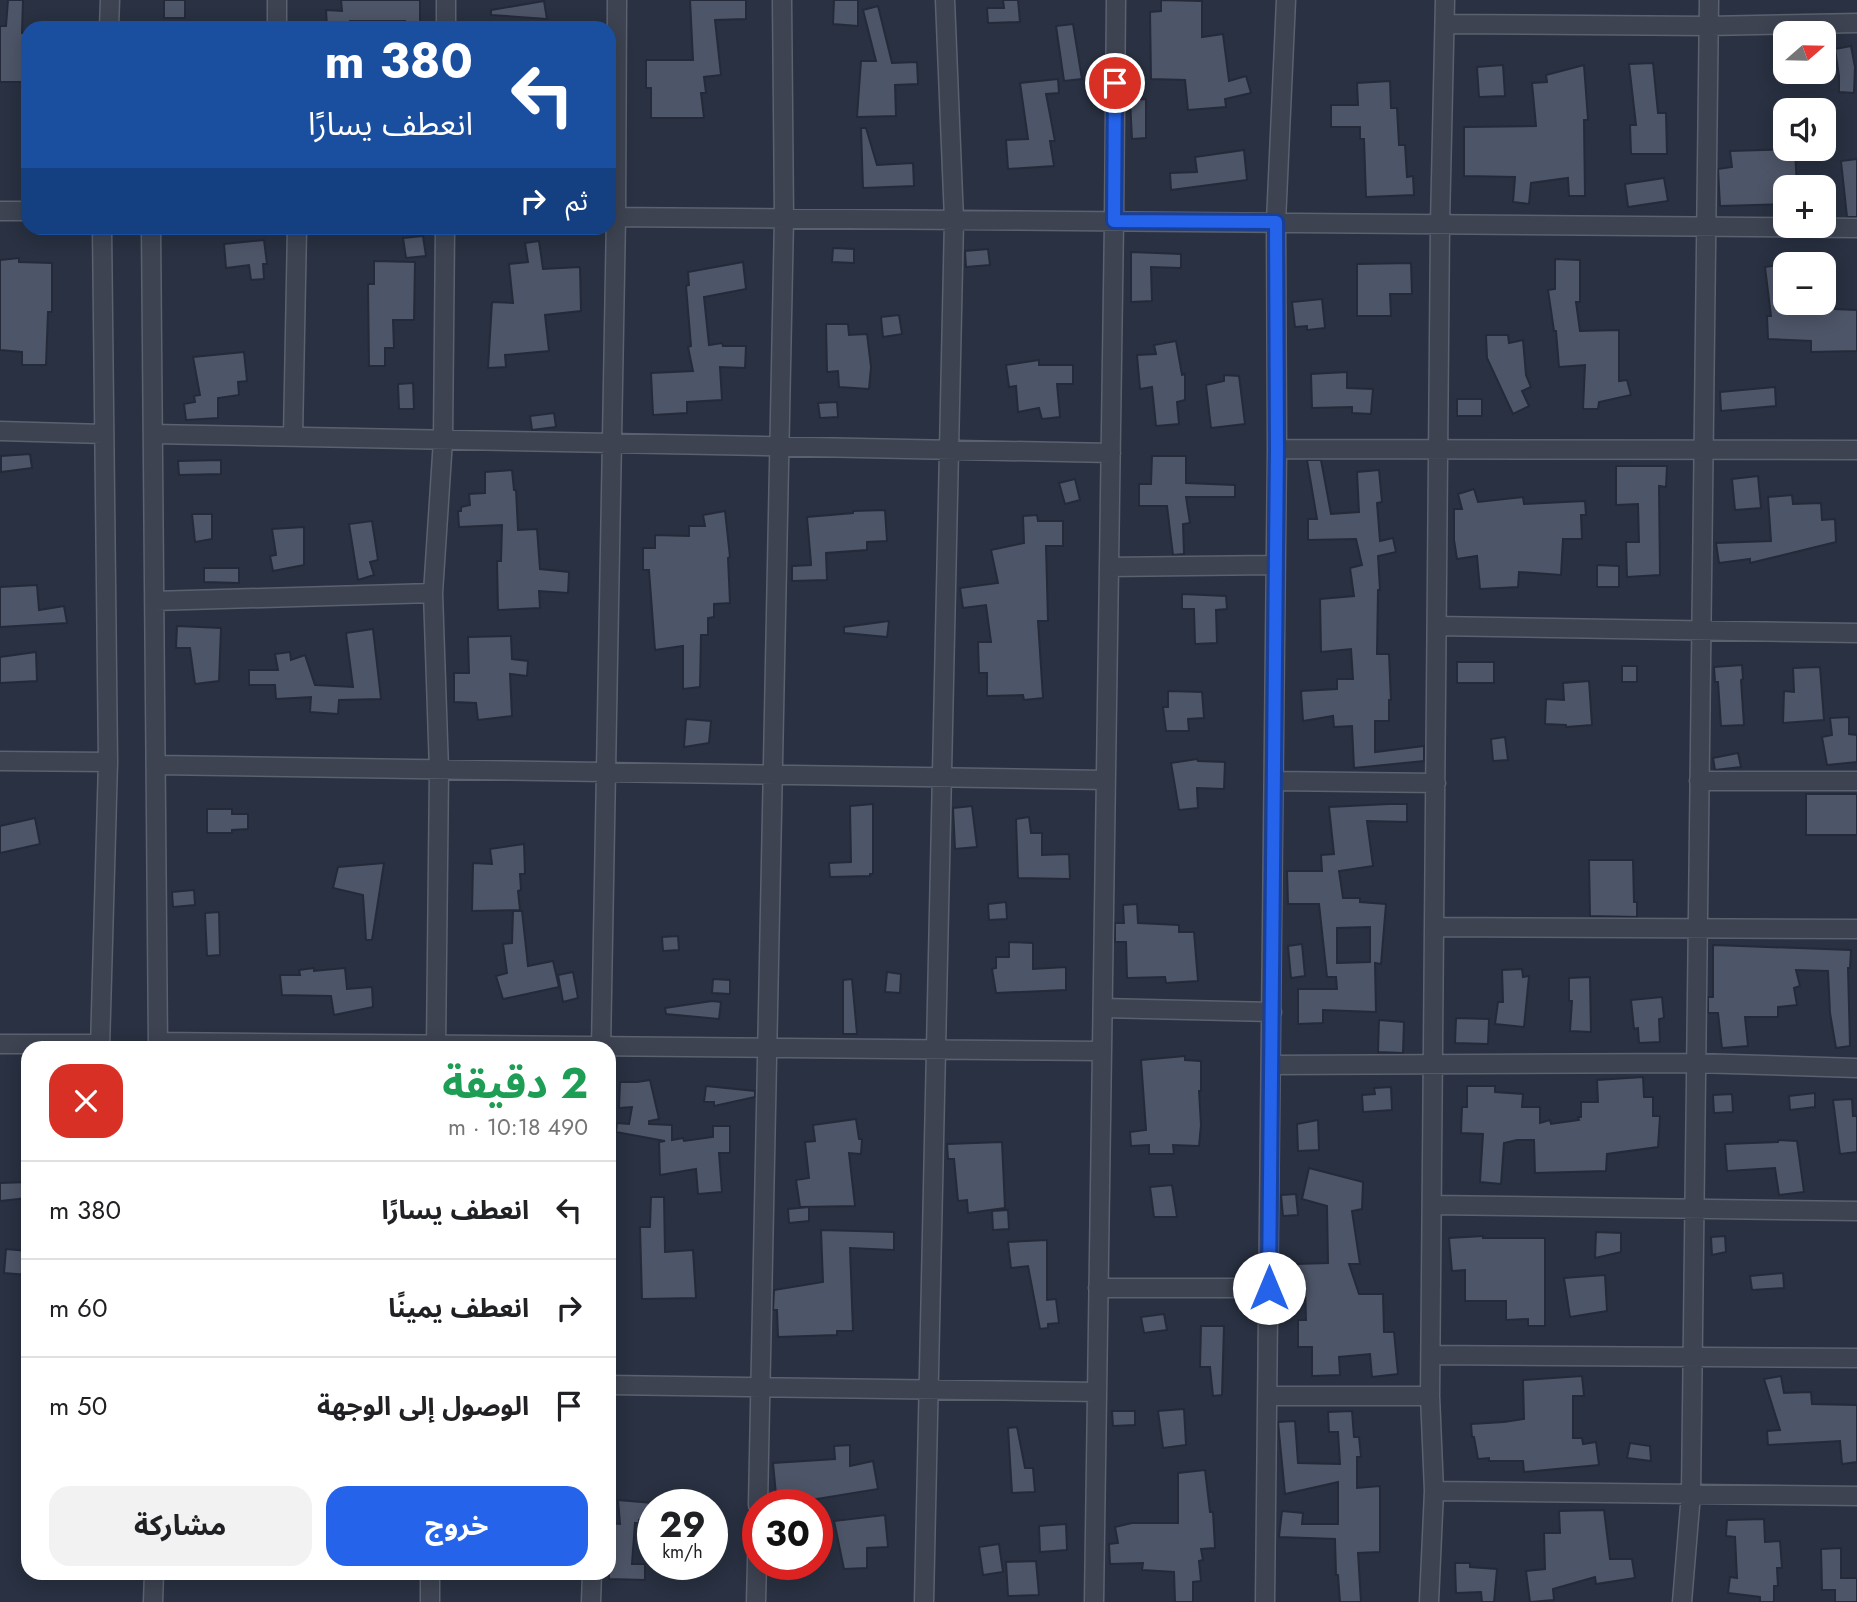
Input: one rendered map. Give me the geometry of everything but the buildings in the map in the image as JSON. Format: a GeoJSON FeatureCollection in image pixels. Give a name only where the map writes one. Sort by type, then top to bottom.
{"type":"FeatureCollection","features":[{"type":"Feature","properties":{"kind":"street"},"geometry":{"type":"LineString","coordinates":[[109,21],[110,0]]}},
{"type":"Feature","properties":{"kind":"street"},"geometry":{"type":"LineString","coordinates":[[277,0],[277,21]]}},
{"type":"Feature","properties":{"kind":"street"},"geometry":{"type":"LineString","coordinates":[[446,0],[446,21]]}},
{"type":"Feature","properties":{"kind":"street"},"geometry":{"type":"LineString","coordinates":[[616,43],[617,0]]}},
{"type":"Feature","properties":{"kind":"street"},"geometry":{"type":"LineString","coordinates":[[758,1489],[784,219],[782,0]]}},
{"type":"Feature","properties":{"kind":"street"},"geometry":{"type":"LineString","coordinates":[[924,1602],[954,220],[945,0]]}},
{"type":"Feature","properties":{"kind":"street"},"geometry":{"type":"LineString","coordinates":[[1094,1602],[1115,0]]}},
{"type":"Feature","properties":{"kind":"street"},"geometry":{"type":"LineString","coordinates":[[1265,1602],[1277,449],[1276,222],[1286,0]]}},
{"type":"Feature","properties":{"kind":"street"},"geometry":{"type":"LineString","coordinates":[[1429,1602],[1434,1492],[1430,1396],[1440,224],[1445,0]]}},
{"type":"Feature","properties":{"kind":"street"},"geometry":{"type":"LineString","coordinates":[[1682,1602],[1691,1494],[1709,0]]}},
{"type":"Feature","properties":{"kind":"street"},"geometry":{"type":"LineString","coordinates":[[1444,24],[1708,26],[1857,23]]}},
{"type":"Feature","properties":{"kind":"street"},"geometry":{"type":"LineString","coordinates":[[0,211],[21,211]]}},
{"type":"Feature","properties":{"kind":"street"},"geometry":{"type":"LineString","coordinates":[[616,217],[1857,228]]}},
{"type":"Feature","properties":{"kind":"street"},"geometry":{"type":"LineString","coordinates":[[100,1041],[108,762],[102,235]]}},
{"type":"Feature","properties":{"kind":"street"},"geometry":{"type":"LineString","coordinates":[[150,235],[158,1041]]}},
{"type":"Feature","properties":{"kind":"street"},"geometry":{"type":"LineString","coordinates":[[293,437],[297,235]]}},
{"type":"Feature","properties":{"kind":"street"},"geometry":{"type":"LineString","coordinates":[[436,1041],[439,770],[433,593],[443,440],[445,235]]}},
{"type":"Feature","properties":{"kind":"street"},"geometry":{"type":"LineString","coordinates":[[601,1041],[612,443],[612,235]]}},
{"type":"Feature","properties":{"kind":"street"},"geometry":{"type":"LineString","coordinates":[[0,431],[104,435]]}},
{"type":"Feature","properties":{"kind":"street"},"geometry":{"type":"LineString","coordinates":[[153,434],[1111,453]]}},
{"type":"Feature","properties":{"kind":"street"},"geometry":{"type":"LineString","coordinates":[[1277,449],[1857,450]]}},
{"type":"Feature","properties":{"kind":"street"},"geometry":{"type":"LineString","coordinates":[[1109,567],[1275,565]]}},
{"type":"Feature","properties":{"kind":"street"},"geometry":{"type":"LineString","coordinates":[[154,601],[433,593]]}},
{"type":"Feature","properties":{"kind":"street"},"geometry":{"type":"LineString","coordinates":[[1437,626],[1857,633]]}},
{"type":"Feature","properties":{"kind":"street"},"geometry":{"type":"LineString","coordinates":[[0,761],[108,762]]}},
{"type":"Feature","properties":{"kind":"street"},"geometry":{"type":"LineString","coordinates":[[157,765],[1106,780]]}},
{"type":"Feature","properties":{"kind":"street"},"geometry":{"type":"LineString","coordinates":[[1274,781],[1436,783]]}},
{"type":"Feature","properties":{"kind":"street"},"geometry":{"type":"LineString","coordinates":[[1699,781],[1857,781]]}},
{"type":"Feature","properties":{"kind":"street"},"geometry":{"type":"LineString","coordinates":[[1434,927],[1857,929]]}},
{"type":"Feature","properties":{"kind":"street"},"geometry":{"type":"LineString","coordinates":[[1103,1008],[1272,1012]]}},
{"type":"Feature","properties":{"kind":"street"},"geometry":{"type":"LineString","coordinates":[[0,1044],[21,1044]]}},
{"type":"Feature","properties":{"kind":"street"},"geometry":{"type":"LineString","coordinates":[[616,1047],[1102,1051]]}},
{"type":"Feature","properties":{"kind":"street"},"geometry":{"type":"LineString","coordinates":[[1271,1065],[1696,1063],[1857,1068]]}},
{"type":"Feature","properties":{"kind":"street"},"geometry":{"type":"LineString","coordinates":[[1432,1205],[1857,1211]]}},
{"type":"Feature","properties":{"kind":"street"},"geometry":{"type":"LineString","coordinates":[[1098,1288],[1269,1288]]}},
{"type":"Feature","properties":{"kind":"street"},"geometry":{"type":"LineString","coordinates":[[1431,1355],[1693,1359],[1857,1358]]}},
{"type":"Feature","properties":{"kind":"street"},"geometry":{"type":"LineString","coordinates":[[616,1385],[1097,1392]]}},
{"type":"Feature","properties":{"kind":"street"},"geometry":{"type":"LineString","coordinates":[[1268,1396],[1430,1396]]}},
{"type":"Feature","properties":{"kind":"street"},"geometry":{"type":"LineString","coordinates":[[1434,1492],[1857,1496]]}},
{"type":"Feature","properties":{"kind":"street"},"geometry":{"type":"LineString","coordinates":[[153,1580],[153,1602]]}},
{"type":"Feature","properties":{"kind":"street"},"geometry":{"type":"LineString","coordinates":[[430,1580],[430,1602]]}},
{"type":"Feature","properties":{"kind":"street"},"geometry":{"type":"LineString","coordinates":[[591,1602],[592,1580]]}},
{"type":"Feature","properties":{"kind":"street"},"geometry":{"type":"LineString","coordinates":[[756,1602],[757,1580]]}},
{"type":"Feature","properties":{"kind":"route"},"geometry":{"type":"LineString","coordinates":[[1115,83],[1114,221],[1276,222],[1277,449],[1269,1288]]}}]}
